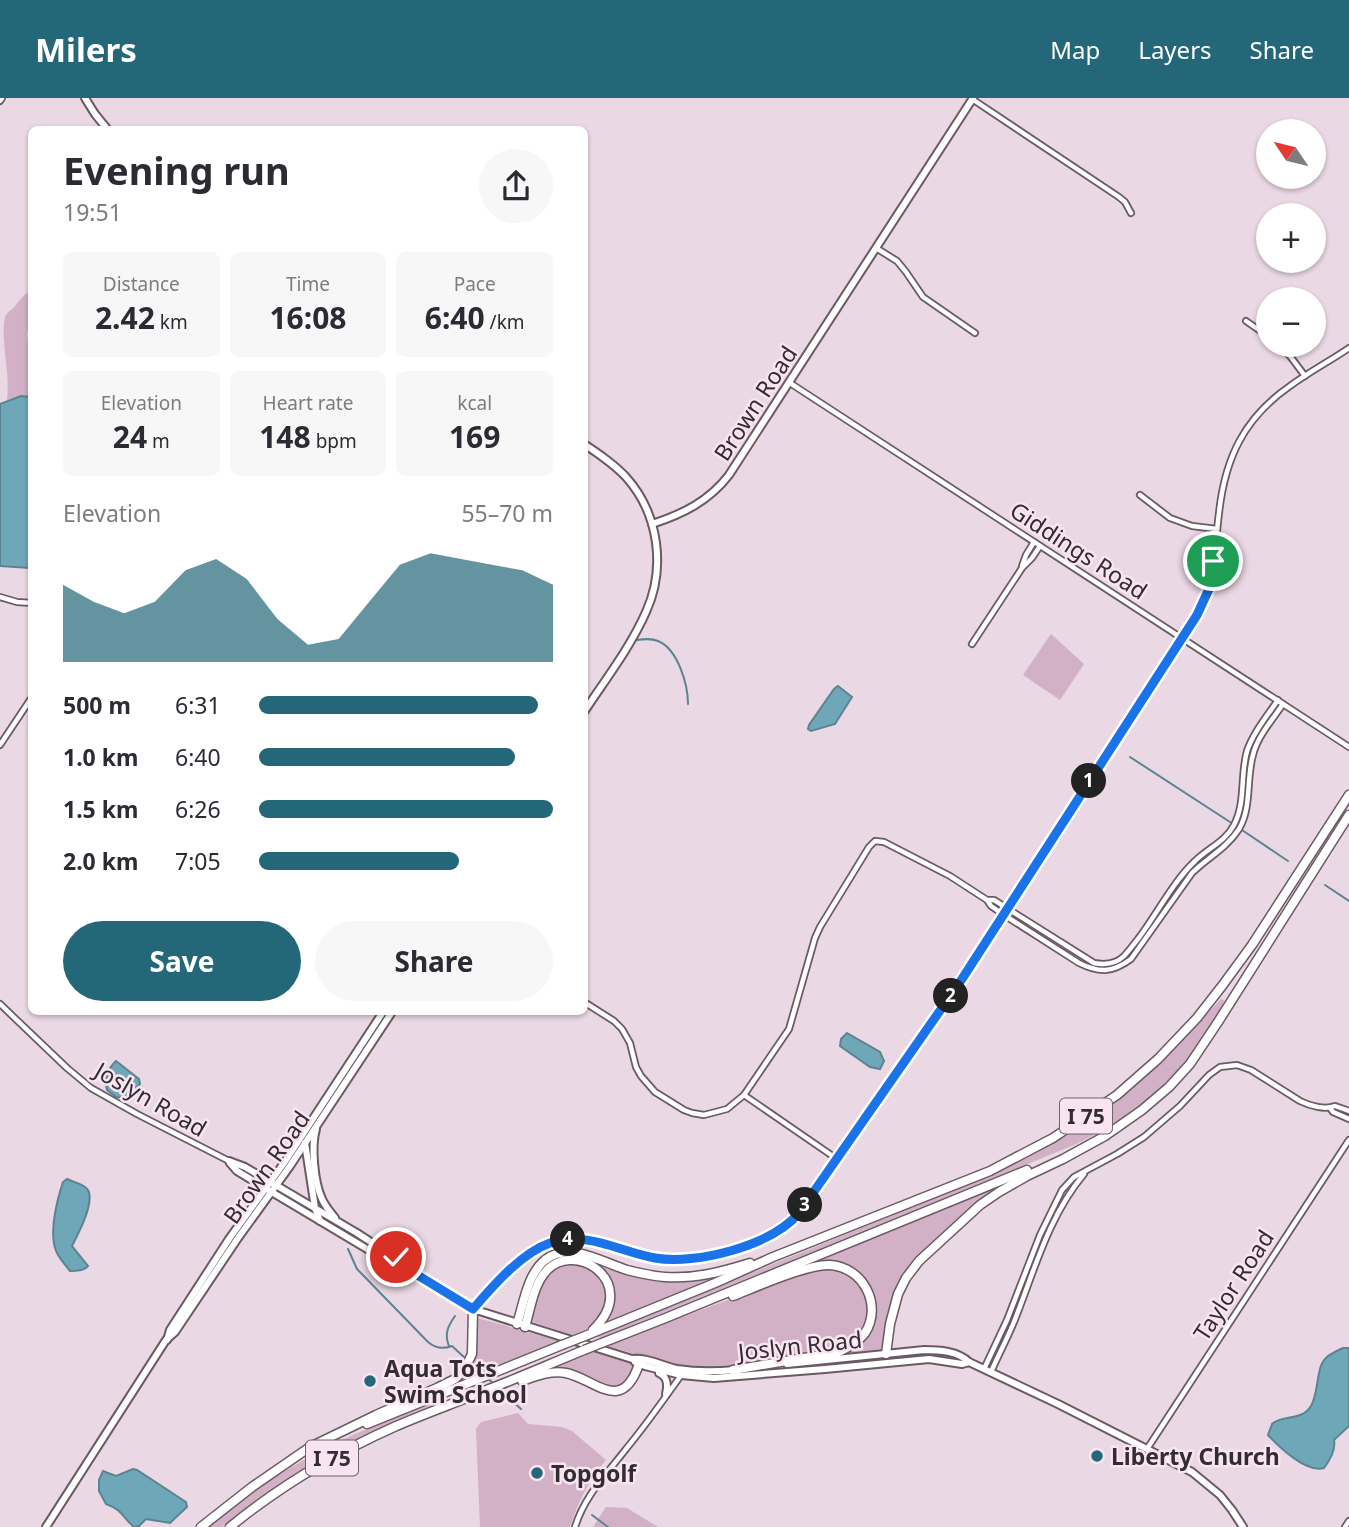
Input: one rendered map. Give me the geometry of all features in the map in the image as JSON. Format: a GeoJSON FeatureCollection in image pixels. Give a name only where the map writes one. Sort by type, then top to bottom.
{"type":"FeatureCollection","features":[{"type":"Feature","properties":{"kind":"highway","name":"I 75"},"geometry":{"type":"LineString","coordinates":[[201,1527],[252,1487],[293,1460],[343,1434],[457,1383],[562,1345],[990,1171],[1053,1138],[1116,1095],[1158,1059],[1197,1018],[1252,945],[1349,795]]}},
{"type":"Feature","properties":{"kind":"highway","name":"I 75"},"geometry":{"type":"LineString","coordinates":[[229,1527],[257,1505],[321,1464],[375,1436],[1078,1150],[1105,1136],[1143,1110],[1190,1064],[1349,815]]}},
{"type":"Feature","properties":{"kind":"highway"},"geometry":{"type":"LineString","coordinates":[[886,1354],[896,1300],[915,1266],[999,1192],[1078,1150]]}},
{"type":"Feature","properties":{"kind":"highway"},"geometry":{"type":"LineString","coordinates":[[521,1326],[533,1274],[545,1260],[559,1254],[574,1252],[631,1271],[682,1277],[705,1276],[773,1257]]}},
{"type":"Feature","properties":{"kind":"highway"},"geometry":{"type":"LineString","coordinates":[[521,1326],[545,1272],[558,1263],[575,1260],[596,1268],[610,1290],[607,1312],[587,1335]]}},
{"type":"Feature","properties":{"kind":"highway"},"geometry":{"type":"LineString","coordinates":[[663,1319],[820,1266],[837,1266],[850,1271],[866,1287],[871,1301],[871,1318],[864,1333],[851,1346],[827,1355],[733,1370]]}},
{"type":"Feature","properties":{"kind":"highway"},"geometry":{"type":"LineString","coordinates":[[457,1383],[472,1354],[473,1309]]}},
{"type":"Feature","properties":{"kind":"highway"},"geometry":{"type":"LineString","coordinates":[[486,1391],[554,1373],[572,1375],[602,1389],[621,1389],[631,1381],[639,1363]]}},
{"type":"Feature","properties":{"kind":"main road"},"geometry":{"type":"LineString","coordinates":[[85,98],[105,126]]}},
{"type":"Feature","properties":{"kind":"main road","name":"Brown Road"},"geometry":{"type":"LineString","coordinates":[[652,524],[693,508],[722,483],[736,465],[972,99]]}},
{"type":"Feature","properties":{"kind":"main road"},"geometry":{"type":"LineString","coordinates":[[588,447],[628,479],[641,498],[652,524],[657,547],[656,579],[650,604],[633,636],[588,706]]}},
{"type":"Feature","properties":{"kind":"main road","name":"Brown Road"},"geometry":{"type":"LineString","coordinates":[[166,1340],[191,1308],[243,1219],[271,1187],[381,1015]]}},
{"type":"Feature","properties":{"kind":"main road"},"geometry":{"type":"LineString","coordinates":[[363,1055],[361,1049],[382,1015]]}},
{"type":"Feature","properties":{"kind":"main road","name":"Brown Road"},"geometry":{"type":"LineString","coordinates":[[46,1527],[170,1330],[305,1143],[390,1015]]}},
{"type":"Feature","properties":{"kind":"main road"},"geometry":{"type":"LineString","coordinates":[[318,1123],[313,1150],[319,1193],[338,1222]]}},
{"type":"Feature","properties":{"kind":"main road"},"geometry":{"type":"LineString","coordinates":[[307,1127],[305,1143],[314,1208],[322,1222]]}},
{"type":"Feature","properties":{"kind":"main road","name":"Joslyn Road"},"geometry":{"type":"LineString","coordinates":[[229,1161],[237,1171],[338,1222],[473,1309],[639,1363],[720,1378],[921,1360],[969,1362]]}},
{"type":"Feature","properties":{"kind":"main road","name":"Joslyn Road"},"geometry":{"type":"LineString","coordinates":[[271,1187],[322,1222],[409,1274],[419,1276]]}},
{"type":"Feature","properties":{"kind":"main road"},"geometry":{"type":"LineString","coordinates":[[921,1360],[925,1357],[924,1350]]}},
{"type":"Feature","properties":{"kind":"main road","name":"Joslyn Road"},"geometry":{"type":"LineString","coordinates":[[639,1363],[637,1358],[683,1373],[924,1350],[955,1354],[1189,1470],[1228,1504],[1242,1527]]}},
{"type":"Feature","properties":{"kind":"main road"},"geometry":{"type":"LineString","coordinates":[[881,1364],[886,1354]]}},
{"type":"Feature","properties":{"kind":"main road"},"geometry":{"type":"LineString","coordinates":[[639,1363],[663,1374],[668,1384],[666,1394]]}},
{"type":"Feature","properties":{"kind":"street"},"geometry":{"type":"LineString","coordinates":[[972,99],[1119,197],[1131,213]]}},
{"type":"Feature","properties":{"kind":"street"},"geometry":{"type":"LineString","coordinates":[[876,248],[901,266],[923,297],[975,333]]}},
{"type":"Feature","properties":{"kind":"street"},"geometry":{"type":"LineString","coordinates":[[1246,321],[1256,328]]}},
{"type":"Feature","properties":{"kind":"street"},"geometry":{"type":"LineString","coordinates":[[473,1309],[525,1256],[560,1240],[585,1239],[656,1258],[695,1258],[765,1239],[793,1220],[962,979],[1201,608],[1209,589],[1222,491],[1234,449],[1257,415],[1289,386],[1349,348]]}},
{"type":"Feature","properties":{"kind":"street"},"geometry":{"type":"LineString","coordinates":[[1291,357],[1305,376]]}},
{"type":"Feature","properties":{"kind":"street","name":"Giddings Road"},"geometry":{"type":"LineString","coordinates":[[790,383],[1349,747]]}},
{"type":"Feature","properties":{"kind":"street"},"geometry":{"type":"LineString","coordinates":[[1140,495],[1170,518],[1192,526],[1217,530]]}},
{"type":"Feature","properties":{"kind":"street"},"geometry":{"type":"LineString","coordinates":[[1022,568],[1034,542]]}},
{"type":"Feature","properties":{"kind":"street"},"geometry":{"type":"LineString","coordinates":[[972,644],[1022,568],[1040,546]]}},
{"type":"Feature","properties":{"kind":"street"},"geometry":{"type":"LineString","coordinates":[[0,597],[28,603]]}},
{"type":"Feature","properties":{"kind":"street"},"geometry":{"type":"LineString","coordinates":[[588,1005],[622,1029],[630,1043],[636,1067],[655,1092],[684,1110],[704,1115],[727,1109],[744,1095],[789,1029],[812,946],[820,927],[872,843],[876,841],[891,845],[950,876],[987,900],[990,906],[1006,912],[1092,969],[1108,970],[1124,965],[1192,873],[1201,863],[1223,848],[1240,827],[1246,811],[1253,755],[1280,702]]}},
{"type":"Feature","properties":{"kind":"street"},"geometry":{"type":"LineString","coordinates":[[0,745],[28,703]]}},
{"type":"Feature","properties":{"kind":"street","name":"Joslyn Road"},"geometry":{"type":"LineString","coordinates":[[0,1004],[67,1068],[92,1087],[137,1114],[229,1161]]}},
{"type":"Feature","properties":{"kind":"street"},"geometry":{"type":"LineString","coordinates":[[987,1371],[1036,1242],[1062,1190],[1074,1177],[1144,1137],[1180,1106],[1209,1075],[1225,1066],[1237,1065],[1251,1070],[1307,1104],[1329,1108],[1335,1106],[1349,1111]]}},
{"type":"Feature","properties":{"kind":"street"},"geometry":{"type":"LineString","coordinates":[[744,1095],[837,1159]]}},
{"type":"Feature","properties":{"kind":"street"},"geometry":{"type":"LineString","coordinates":[[1329,1108],[1349,1119]]}},
{"type":"Feature","properties":{"kind":"street","name":"Taylor Road"},"geometry":{"type":"LineString","coordinates":[[1147,1449],[1349,1140]]}},
{"type":"Feature","properties":{"kind":"street"},"geometry":{"type":"LineString","coordinates":[[987,1371],[1012,1326],[1035,1265],[1069,1194],[1087,1171]]}},
{"type":"Feature","properties":{"kind":"street"},"geometry":{"type":"LineString","coordinates":[[1028,1262],[1035,1265]]}},
{"type":"Feature","properties":{"kind":"street"},"geometry":{"type":"LineString","coordinates":[[1005,1323],[1012,1326]]}},
{"type":"Feature","properties":{"kind":"street"},"geometry":{"type":"LineString","coordinates":[[575,1527],[587,1497],[683,1373]]}},
{"type":"Feature","properties":{"kind":"street"},"geometry":{"type":"LineString","coordinates":[[1345,1527],[1349,1521]]}},
{"type":"Feature","properties":{"kind":"shaded area"},"geometry":{"type":"Polygon","coordinates":[[[28,293],[28,397],[7,400],[5,317],[28,293]]]}},
{"type":"Feature","properties":{"kind":"shaded area"},"geometry":{"type":"Polygon","coordinates":[[[1051,634],[1084,664],[1060,700],[1023,675],[1051,634]]]}},
{"type":"Feature","properties":{"kind":"shaded area"},"geometry":{"type":"Polygon","coordinates":[[[1221,999],[1224,1000],[1223,1006],[1181,1066],[1140,1105],[1108,1127],[1074,1145],[601,1338],[596,1336],[972,1183],[1028,1157],[1097,1115],[1149,1073],[1221,999]]]}},
{"type":"Feature","properties":{"kind":"shaded area"},"geometry":{"type":"Polygon","coordinates":[[[1005,1184],[905,1273],[882,1350],[836,1356],[866,1333],[872,1298],[842,1265],[777,1276],[1005,1184]]]}},
{"type":"Feature","properties":{"kind":"shaded area"},"geometry":{"type":"Polygon","coordinates":[[[574,1255],[628,1272],[719,1276],[602,1323],[611,1298],[594,1265],[554,1263],[526,1307],[540,1271],[553,1260],[574,1255]]]}},
{"type":"Feature","properties":{"kind":"shaded area"},"geometry":{"type":"Polygon","coordinates":[[[576,1263],[596,1272],[605,1285],[605,1306],[597,1320],[588,1328],[572,1335],[533,1322],[530,1317],[542,1281],[559,1266],[576,1263]]]}},
{"type":"Feature","properties":{"kind":"shaded area"},"geometry":{"type":"Polygon","coordinates":[[[832,1268],[858,1283],[866,1295],[868,1311],[858,1336],[848,1344],[829,1352],[706,1369],[664,1363],[605,1345],[810,1270],[832,1268]]]}},
{"type":"Feature","properties":{"kind":"shaded area"},"geometry":{"type":"Polygon","coordinates":[[[478,1318],[559,1341],[455,1384],[465,1372],[478,1318]]]}},
{"type":"Feature","properties":{"kind":"shaded area"},"geometry":{"type":"Polygon","coordinates":[[[591,1351],[635,1365],[627,1381],[613,1388],[579,1376],[544,1371],[591,1351]]]}},
{"type":"Feature","properties":{"kind":"shaded area"},"geometry":{"type":"Polygon","coordinates":[[[438,1401],[439,1404],[355,1440],[287,1479],[222,1527],[207,1527],[268,1482],[316,1453],[359,1432],[438,1401]]]}},
{"type":"Feature","properties":{"kind":"shaded area","name":"Topgolf"},"geometry":{"type":"Polygon","coordinates":[[[518,1413],[528,1424],[562,1427],[572,1431],[606,1460],[594,1475],[570,1527],[480,1527],[476,1429],[481,1422],[518,1413]]]}},
{"type":"Feature","properties":{"kind":"shaded area"},"geometry":{"type":"Polygon","coordinates":[[[606,1507],[627,1508],[658,1527],[593,1527],[606,1507]]]}},
{"type":"Feature","properties":{"kind":"water"},"geometry":{"type":"Polygon","coordinates":[[[21,396],[28,397],[28,568],[0,566],[0,404],[21,396]]]}},
{"type":"Feature","properties":{"kind":"water"},"geometry":{"type":"Polygon","coordinates":[[[838,686],[852,697],[835,724],[811,731],[808,729],[809,725],[838,686]]]}},
{"type":"Feature","properties":{"kind":"water"},"geometry":{"type":"Polygon","coordinates":[[[847,1033],[880,1052],[884,1061],[880,1069],[870,1067],[840,1046],[841,1039],[847,1033]]]}},
{"type":"Feature","properties":{"kind":"water"},"geometry":{"type":"Polygon","coordinates":[[[116,1061],[139,1079],[140,1084],[127,1098],[116,1097],[107,1090],[107,1074],[116,1061]]]}},
{"type":"Feature","properties":{"kind":"water"},"geometry":{"type":"Polygon","coordinates":[[[67,1179],[84,1186],[90,1196],[85,1218],[72,1246],[88,1266],[77,1271],[70,1271],[61,1260],[53,1237],[58,1198],[63,1182],[67,1179]]]}},
{"type":"Feature","properties":{"kind":"water"},"geometry":{"type":"Polygon","coordinates":[[[1343,1348],[1349,1348],[1349,1426],[1334,1440],[1333,1451],[1324,1468],[1309,1467],[1286,1452],[1268,1434],[1276,1421],[1307,1411],[1314,1400],[1322,1363],[1343,1348]]]}},
{"type":"Feature","properties":{"kind":"water"},"geometry":{"type":"Polygon","coordinates":[[[133,1469],[186,1502],[187,1507],[170,1523],[146,1519],[134,1527],[119,1511],[106,1504],[99,1491],[99,1480],[103,1471],[116,1476],[133,1469]]]}},
{"type":"Feature","properties":{"kind":"waterway"},"geometry":{"type":"LineString","coordinates":[[636,640],[655,640],[671,652],[684,678],[688,704]]}},
{"type":"Feature","properties":{"kind":"waterway"},"geometry":{"type":"LineString","coordinates":[[1130,757],[1230,822]]}},
{"type":"Feature","properties":{"kind":"waterway"},"geometry":{"type":"LineString","coordinates":[[1242,830],[1288,861]]}},
{"type":"Feature","properties":{"kind":"waterway"},"geometry":{"type":"LineString","coordinates":[[1325,885],[1349,901]]}},
{"type":"Feature","properties":{"kind":"waterway"},"geometry":{"type":"LineString","coordinates":[[348,1249],[357,1269],[428,1342],[434,1346],[452,1346],[466,1359]]}},
{"type":"Feature","properties":{"kind":"waterway"},"geometry":{"type":"LineString","coordinates":[[449,1346],[448,1330],[455,1316]]}},
{"type":"Feature","properties":{"kind":"waterway"},"geometry":{"type":"LineString","coordinates":[[471,1364],[481,1373]]}},
{"type":"Feature","properties":{"kind":"waterway"},"geometry":{"type":"LineString","coordinates":[[501,1391],[521,1409]]}},
{"type":"Feature","properties":{"kind":"waterway"},"geometry":{"type":"LineString","coordinates":[[592,1515],[608,1527]]}},
{"type":"Feature","properties":{"kind":"place","name":"Aqua Tots Swim School"},"geometry":{"type":"Point","coordinates":[370,1381]}},
{"type":"Feature","properties":{"kind":"place","name":"Liberty Church"},"geometry":{"type":"Point","coordinates":[1097,1456]}},
{"type":"Feature","properties":{"kind":"place","name":"Topgolf"},"geometry":{"type":"Point","coordinates":[537,1473]}},
{"type":"Feature","properties":{"kind":"route"},"geometry":{"type":"LineString","coordinates":[[396,1257],[419,1276],[473,1309],[525,1256],[560,1240],[596,1241],[656,1258],[695,1258],[765,1239],[785,1227],[799,1213],[962,979],[1197,615],[1209,589],[1213,561]]}}]}
